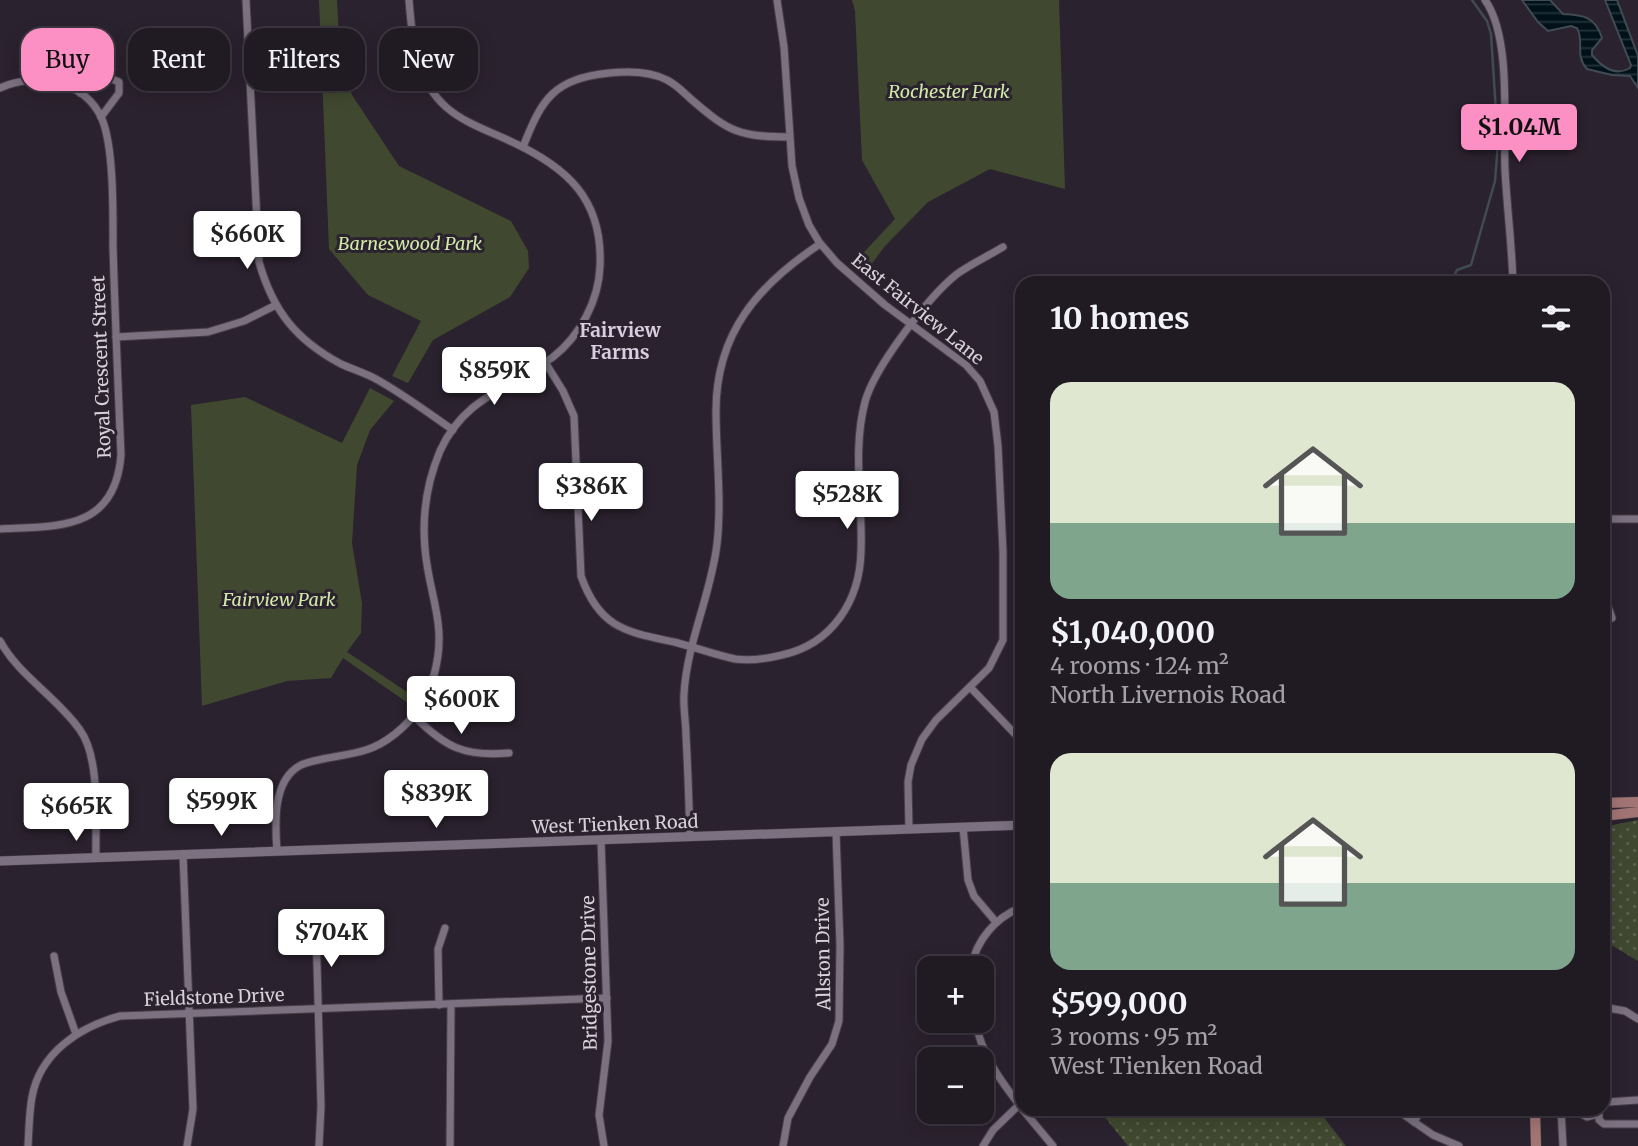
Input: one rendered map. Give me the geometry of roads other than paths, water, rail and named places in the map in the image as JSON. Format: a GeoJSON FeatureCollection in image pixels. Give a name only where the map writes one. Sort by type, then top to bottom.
{"type":"FeatureCollection","features":[{"type":"Feature","properties":{"kind":"main road"},"geometry":{"type":"LineString","coordinates":[[1610,803],[1638,802]]}},
{"type":"Feature","properties":{"kind":"main road"},"geometry":{"type":"LineString","coordinates":[[1610,815],[1638,812]]}},
{"type":"Feature","properties":{"kind":"main road"},"geometry":{"type":"LineString","coordinates":[[1535,1116],[1536,1146]]}},
{"type":"Feature","properties":{"kind":"street"},"geometry":{"type":"LineString","coordinates":[[247,0],[259,262],[276,306],[285,321],[315,348],[399,392],[453,430]]}},
{"type":"Feature","properties":{"kind":"street"},"geometry":{"type":"LineString","coordinates":[[277,851],[276,807],[283,785],[299,766],[368,750],[396,732],[414,716],[428,695],[439,659],[441,635],[425,551],[425,513],[428,488],[445,439],[486,395],[545,362],[569,341],[588,314],[598,285],[599,242],[592,211],[582,192],[547,160],[459,116],[436,96],[416,59],[409,0]]}},
{"type":"Feature","properties":{"kind":"street","name":"East Fairview Lane"},"geometry":{"type":"LineString","coordinates":[[777,0],[784,47],[792,166],[799,198],[809,225],[836,263],[885,305],[966,365],[980,381],[993,412],[999,446],[1003,640],[989,668],[936,720],[922,739],[911,765],[908,782],[909,829]]}},
{"type":"Feature","properties":{"kind":"street"},"geometry":{"type":"LineString","coordinates":[[1485,0],[1494,14],[1501,45],[1512,276]]}},
{"type":"Feature","properties":{"kind":"street"},"geometry":{"type":"LineString","coordinates":[[523,148],[534,119],[555,89],[588,75],[619,72],[648,73],[667,80],[717,122],[732,130],[745,134],[789,137]]}},
{"type":"Feature","properties":{"kind":"street"},"geometry":{"type":"LineString","coordinates":[[80,93],[107,77],[119,82],[119,93],[101,117]]}},
{"type":"Feature","properties":{"kind":"street","name":"Royal Crescent Street"},"geometry":{"type":"LineString","coordinates":[[0,88],[10,83],[42,80],[59,82],[80,93],[92,103],[101,117],[107,136],[112,197],[121,455],[120,471],[115,484],[93,513],[77,522],[56,526],[0,529]]}},
{"type":"Feature","properties":{"kind":"street"},"geometry":{"type":"LineString","coordinates":[[690,837],[684,694],[692,647],[718,538],[716,410],[723,356],[746,308],[778,274],[820,244]]}},
{"type":"Feature","properties":{"kind":"street"},"geometry":{"type":"LineString","coordinates":[[545,362],[564,391],[575,416],[581,576],[587,594],[596,608],[625,630],[734,659],[753,660],[796,653],[827,633],[846,611],[854,595],[861,553],[858,455],[865,401],[873,379],[934,297],[952,279],[1003,247]]}},
{"type":"Feature","properties":{"kind":"street"},"geometry":{"type":"LineString","coordinates":[[116,337],[208,332],[244,321],[276,306]]}},
{"type":"Feature","properties":{"kind":"street"},"geometry":{"type":"LineString","coordinates":[[1610,519],[1638,519]]}},
{"type":"Feature","properties":{"kind":"street"},"geometry":{"type":"LineString","coordinates":[[1610,612],[1612,618]]}},
{"type":"Feature","properties":{"kind":"street"},"geometry":{"type":"LineString","coordinates":[[0,641],[15,662],[72,721],[89,750],[93,772],[96,858]]}},
{"type":"Feature","properties":{"kind":"street"},"geometry":{"type":"LineString","coordinates":[[970,687],[1015,734]]}},
{"type":"Feature","properties":{"kind":"street"},"geometry":{"type":"LineString","coordinates":[[414,716],[446,745],[459,751],[488,755],[509,753]]}},
{"type":"Feature","properties":{"kind":"street","name":"West Tienken Road"},"geometry":{"type":"LineString","coordinates":[[0,861],[1015,825]]}},
{"type":"Feature","properties":{"kind":"street"},"geometry":{"type":"LineString","coordinates":[[963,827],[968,880],[974,896],[996,922]]}},
{"type":"Feature","properties":{"kind":"street","name":"Allston Drive"},"geometry":{"type":"LineString","coordinates":[[783,1146],[788,1118],[832,1044],[839,1021],[840,945],[836,832]]}},
{"type":"Feature","properties":{"kind":"street","name":"Bridgestone Drive"},"geometry":{"type":"LineString","coordinates":[[601,840],[608,1041],[599,1115],[604,1146]]}},
{"type":"Feature","properties":{"kind":"street"},"geometry":{"type":"LineString","coordinates":[[183,854],[193,1109],[187,1146]]}},
{"type":"Feature","properties":{"kind":"street"},"geometry":{"type":"LineString","coordinates":[[975,956],[978,946],[996,922],[1015,910]]}},
{"type":"Feature","properties":{"kind":"street"},"geometry":{"type":"LineString","coordinates":[[439,1005],[438,949],[445,928]]}},
{"type":"Feature","properties":{"kind":"street"},"geometry":{"type":"LineString","coordinates":[[316,929],[321,1107],[319,1146]]}},
{"type":"Feature","properties":{"kind":"street"},"geometry":{"type":"LineString","coordinates":[[54,956],[61,992],[76,1034]]}},
{"type":"Feature","properties":{"kind":"street","name":"Fieldstone Drive"},"geometry":{"type":"LineString","coordinates":[[28,1146],[32,1095],[38,1077],[56,1050],[76,1034],[120,1016],[607,998]]}},
{"type":"Feature","properties":{"kind":"street"},"geometry":{"type":"LineString","coordinates":[[450,1146],[451,1005]]}},
{"type":"Feature","properties":{"kind":"street"},"geometry":{"type":"LineString","coordinates":[[1610,1008],[1638,1019]]}},
{"type":"Feature","properties":{"kind":"street"},"geometry":{"type":"LineString","coordinates":[[978,1033],[982,1048],[1015,1099]]}},
{"type":"Feature","properties":{"kind":"street"},"geometry":{"type":"LineString","coordinates":[[1610,1102],[1638,1100]]}},
{"type":"Feature","properties":{"kind":"street"},"geometry":{"type":"LineString","coordinates":[[983,1146],[993,1130],[1015,1113]]}},
{"type":"Feature","properties":{"kind":"street"},"geometry":{"type":"LineString","coordinates":[[1028,1116],[1053,1146]]}},
{"type":"Feature","properties":{"kind":"street"},"geometry":{"type":"LineString","coordinates":[[1405,1116],[1433,1135],[1459,1146]]}},
{"type":"Feature","properties":{"kind":"street"},"geometry":{"type":"LineString","coordinates":[[1413,1122],[1417,1116]]}},
{"type":"Feature","properties":{"kind":"street"},"geometry":{"type":"LineString","coordinates":[[1561,1116],[1563,1146]]}},
{"type":"Feature","properties":{"kind":"street"},"geometry":{"type":"LineString","coordinates":[[1599,1116],[1607,1125],[1638,1124]]}},
{"type":"Feature","properties":{"kind":"waterway"},"geometry":{"type":"LineString","coordinates":[[1454,276],[1457,270],[1471,265],[1495,181],[1498,143],[1491,34],[1487,21],[1472,0]]}},
{"type":"Feature","properties":{"kind":"district","name":"Fairview Farms"},"geometry":{"type":"Point","coordinates":[620,341]}},
{"type":"Feature","properties":{"kind":"park label","name":"Rochester Park"},"geometry":{"type":"Point","coordinates":[949,91]}},
{"type":"Feature","properties":{"kind":"park label","name":"Barneswood Park"},"geometry":{"type":"Point","coordinates":[410,243]}},
{"type":"Feature","properties":{"kind":"park label","name":"Fairview Park"},"geometry":{"type":"Point","coordinates":[279,599]}}]}
